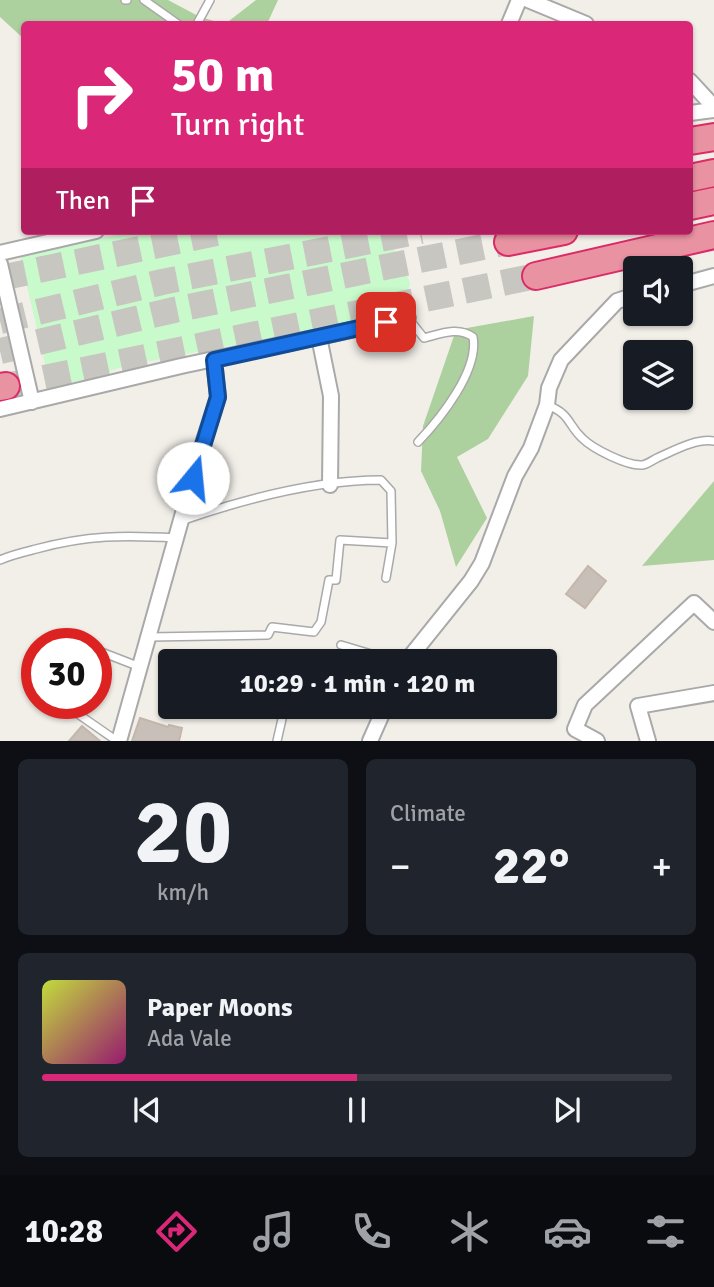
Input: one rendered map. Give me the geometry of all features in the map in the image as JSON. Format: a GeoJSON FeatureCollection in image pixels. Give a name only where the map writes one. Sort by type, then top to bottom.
{"type":"FeatureCollection","features":[{"type":"Feature","properties":{"kind":"highway"},"geometry":{"type":"LineString","coordinates":[[693,140],[714,137]]}},
{"type":"Feature","properties":{"kind":"highway"},"geometry":{"type":"LineString","coordinates":[[693,177],[714,173]]}},
{"type":"Feature","properties":{"kind":"highway"},"geometry":{"type":"LineString","coordinates":[[693,205],[714,201]]}},
{"type":"Feature","properties":{"kind":"highway"},"geometry":{"type":"LineString","coordinates":[[508,242],[544,235]]}},
{"type":"Feature","properties":{"kind":"highway"},"geometry":{"type":"LineString","coordinates":[[536,276],[714,235]]}},
{"type":"Feature","properties":{"kind":"highway"},"geometry":{"type":"LineString","coordinates":[[567,269],[618,264],[714,243]]}},
{"type":"Feature","properties":{"kind":"street"},"geometry":{"type":"LineString","coordinates":[[510,21],[519,0]]}},
{"type":"Feature","properties":{"kind":"street"},"geometry":{"type":"LineString","coordinates":[[528,0],[579,21]]}},
{"type":"Feature","properties":{"kind":"street"},"geometry":{"type":"LineString","coordinates":[[693,85],[714,109]]}},
{"type":"Feature","properties":{"kind":"street"},"geometry":{"type":"LineString","coordinates":[[693,112],[714,109]]}},
{"type":"Feature","properties":{"kind":"street"},"geometry":{"type":"LineString","coordinates":[[0,253],[79,235]]}},
{"type":"Feature","properties":{"kind":"street"},"geometry":{"type":"LineString","coordinates":[[0,264],[32,402]]}},
{"type":"Feature","properties":{"kind":"street"},"geometry":{"type":"LineString","coordinates":[[693,282],[714,276]]}},
{"type":"Feature","properties":{"kind":"street"},"geometry":{"type":"LineString","coordinates":[[416,649],[482,564],[501,509],[531,448],[547,405],[549,388],[561,360],[617,301],[623,299]]}},
{"type":"Feature","properties":{"kind":"street"},"geometry":{"type":"LineString","coordinates":[[2,394],[32,402],[408,318]]}},
{"type":"Feature","properties":{"kind":"street"},"geometry":{"type":"LineString","coordinates":[[320,337],[331,396],[330,485]]}},
{"type":"Feature","properties":{"kind":"street"},"geometry":{"type":"LineString","coordinates":[[118,741],[218,397],[214,360]]}},
{"type":"Feature","properties":{"kind":"street"},"geometry":{"type":"LineString","coordinates":[[597,741],[575,729],[584,705],[694,603],[714,622]]}},
{"type":"Feature","properties":{"kind":"street"},"geometry":{"type":"LineString","coordinates":[[648,741],[638,706],[714,694]]}},
{"type":"Feature","properties":{"kind":"street"},"geometry":{"type":"LineString","coordinates":[[370,741],[380,719]]}},
{"type":"Feature","properties":{"kind":"lane"},"geometry":{"type":"LineString","coordinates":[[144,0],[174,21]]}},
{"type":"Feature","properties":{"kind":"lane"},"geometry":{"type":"LineString","coordinates":[[199,21],[210,0]]}},
{"type":"Feature","properties":{"kind":"lane"},"geometry":{"type":"LineString","coordinates":[[408,318],[424,338],[460,330],[467,332],[473,337],[475,350],[453,397],[431,429],[418,442]]}},
{"type":"Feature","properties":{"kind":"lane"},"geometry":{"type":"LineString","coordinates":[[547,405],[556,408],[571,420],[581,438],[598,450],[626,462],[642,465],[691,444],[714,441]]}},
{"type":"Feature","properties":{"kind":"lane"},"geometry":{"type":"LineString","coordinates":[[180,522],[235,503],[330,485],[381,480],[390,488],[392,543],[386,578]]}},
{"type":"Feature","properties":{"kind":"lane"},"geometry":{"type":"LineString","coordinates":[[0,561],[45,547],[96,536],[176,538]]}},
{"type":"Feature","properties":{"kind":"lane"},"geometry":{"type":"LineString","coordinates":[[149,637],[268,635],[272,627],[314,632],[321,622],[329,580],[336,580],[340,540],[392,543]]}},
{"type":"Feature","properties":{"kind":"lane"},"geometry":{"type":"LineString","coordinates":[[341,645],[354,649]]}},
{"type":"Feature","properties":{"kind":"lane"},"geometry":{"type":"LineString","coordinates":[[112,656],[141,667]]}},
{"type":"Feature","properties":{"kind":"lane"},"geometry":{"type":"LineString","coordinates":[[86,719],[118,741]]}},
{"type":"Feature","properties":{"kind":"lane"},"geometry":{"type":"LineString","coordinates":[[277,741],[282,719]]}},
{"type":"Feature","properties":{"kind":"green space"},"geometry":{"type":"Polygon","coordinates":[[[0,0],[168,0],[200,17],[214,21],[21,21],[21,36],[0,17],[0,0]]]}},
{"type":"Feature","properties":{"kind":"green space"},"geometry":{"type":"Polygon","coordinates":[[[256,0],[278,0],[268,21],[229,21],[256,0]]]}},
{"type":"Feature","properties":{"kind":"green space"},"geometry":{"type":"Polygon","coordinates":[[[117,235],[384,235],[399,257],[410,283],[403,312],[125,366],[80,381],[50,386],[20,256],[117,235]]]}},
{"type":"Feature","properties":{"kind":"green space"},"geometry":{"type":"Polygon","coordinates":[[[534,316],[528,376],[488,439],[457,457],[487,518],[456,567],[440,511],[421,471],[423,426],[456,330],[534,316]]]}},
{"type":"Feature","properties":{"kind":"green space"},"geometry":{"type":"Polygon","coordinates":[[[714,481],[714,560],[642,566],[714,481]]]}},
{"type":"Feature","properties":{"kind":"building"},"geometry":{"type":"Polygon","coordinates":[[[588,566],[606,581],[585,608],[566,594],[588,566]]]}},
{"type":"Feature","properties":{"kind":"building"},"geometry":{"type":"Polygon","coordinates":[[[140,718],[168,727],[182,728],[179,741],[132,741],[140,718]]]}},
{"type":"Feature","properties":{"kind":"building"},"geometry":{"type":"Polygon","coordinates":[[[82,726],[100,741],[69,741],[82,726]]]}},
{"type":"Feature","properties":{"kind":"tunnel"},"geometry":{"type":"LineString","coordinates":[[0,278],[207,235]]}},
{"type":"Feature","properties":{"kind":"tunnel"},"geometry":{"type":"LineString","coordinates":[[0,321],[162,282],[401,235]]}},
{"type":"Feature","properties":{"kind":"tunnel"},"geometry":{"type":"LineString","coordinates":[[0,351],[174,310],[508,242]]}},
{"type":"Feature","properties":{"kind":"tunnel"},"geometry":{"type":"LineString","coordinates":[[6,386],[536,276]]}},
{"type":"Feature","properties":{"kind":"route"},"geometry":{"type":"LineString","coordinates":[[193,478],[218,397],[214,360],[386,322]]}}]}
